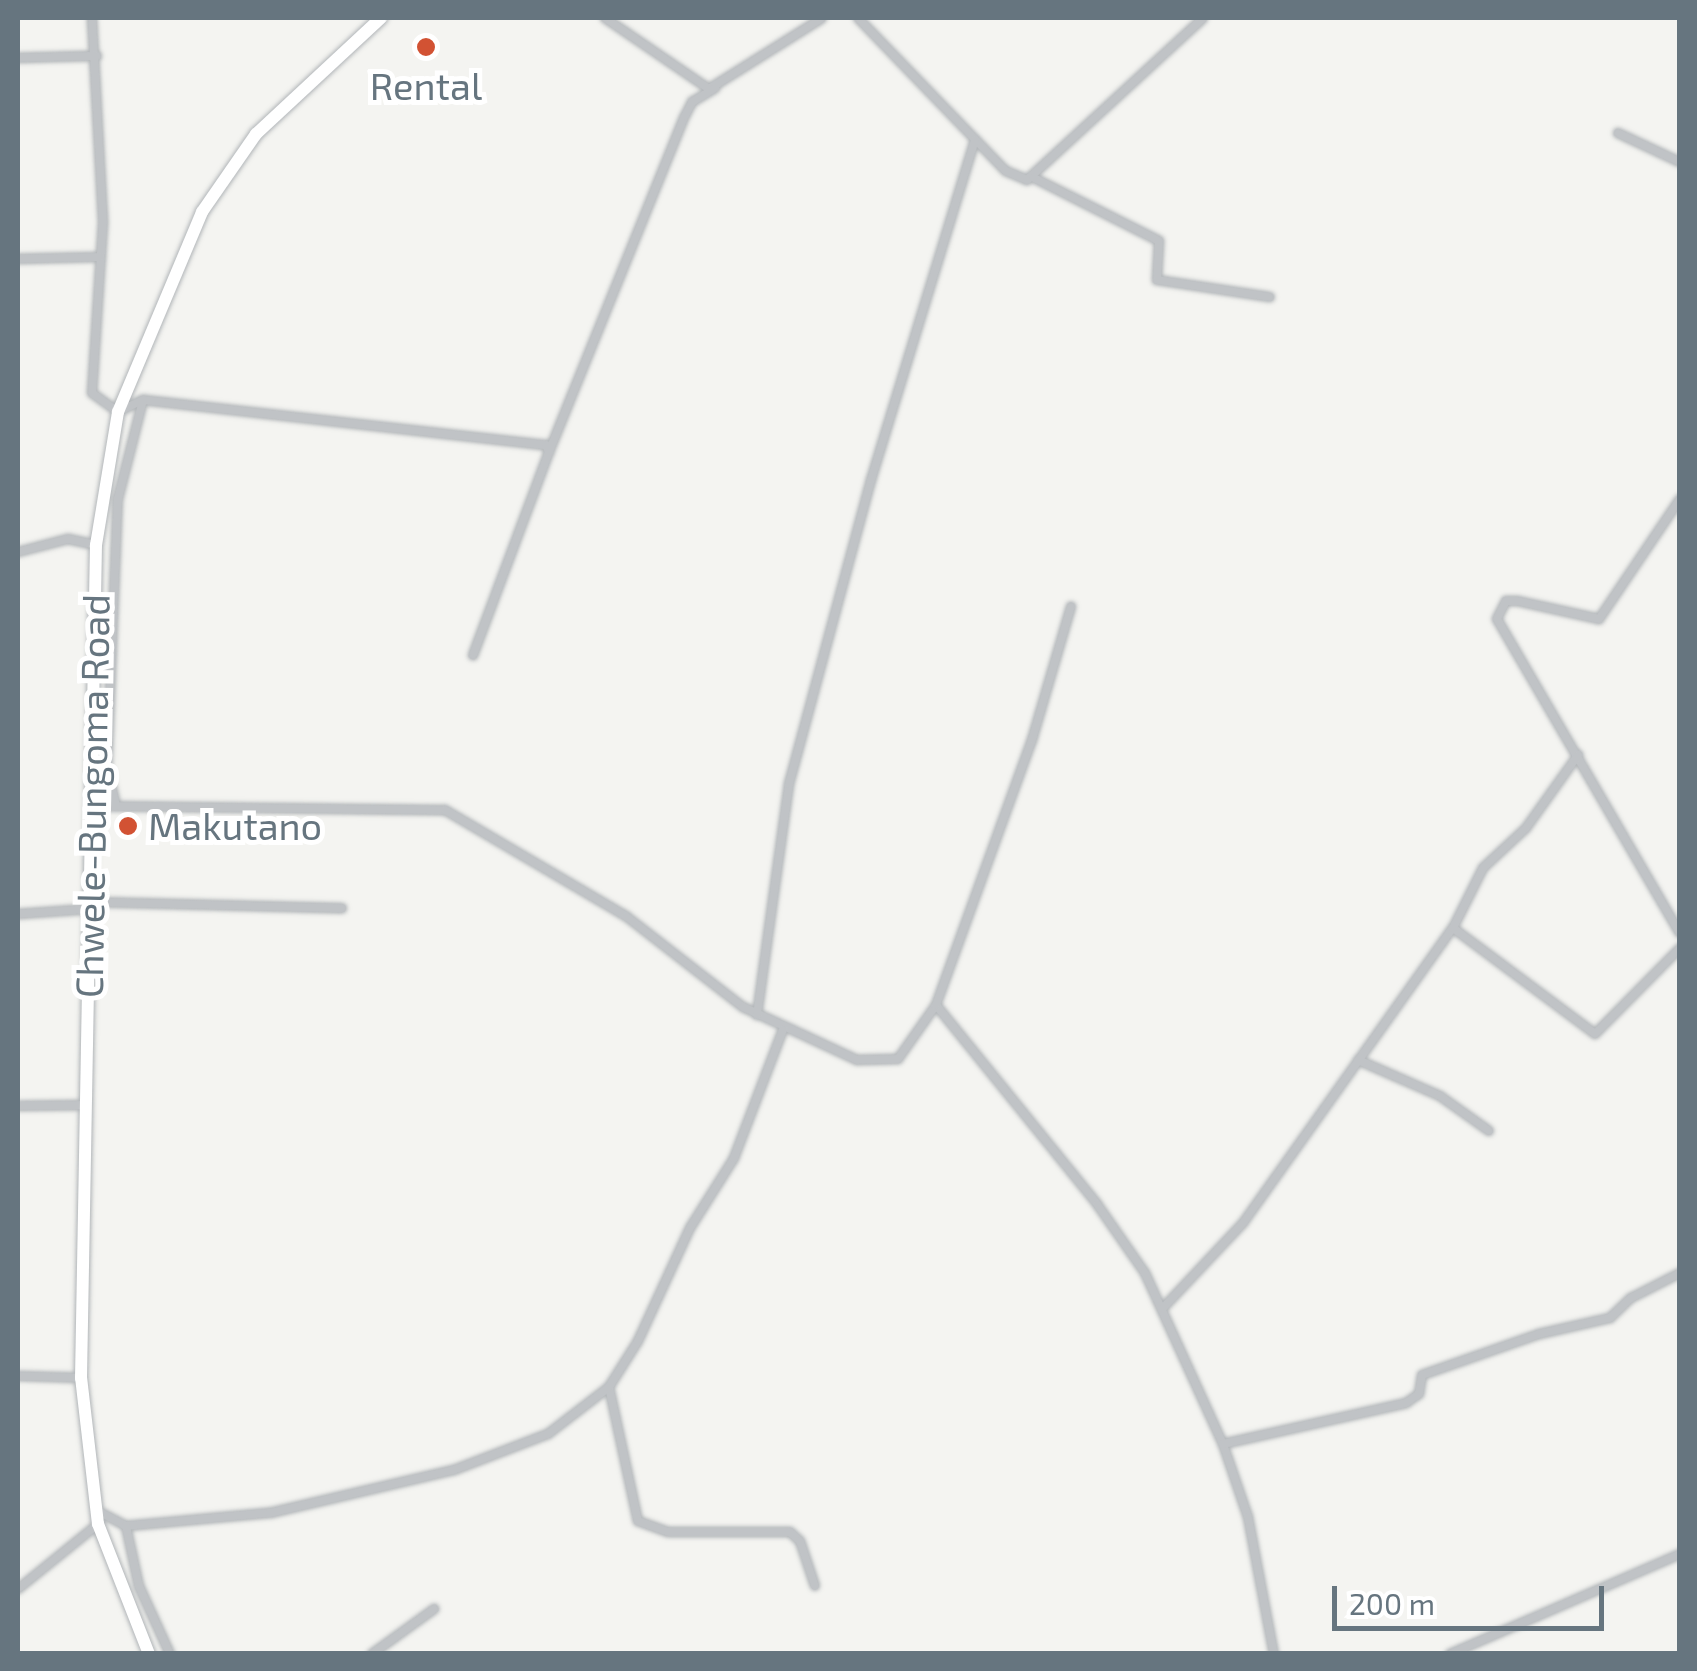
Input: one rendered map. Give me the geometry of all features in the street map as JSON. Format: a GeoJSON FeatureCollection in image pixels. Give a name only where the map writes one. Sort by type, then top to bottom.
{"type":"FeatureCollection","features":[{"type":"Feature","properties":{"kind":"main road","name":"Chwele-Bungoma Road"},"geometry":{"type":"LineString","coordinates":[[149,1654],[98,1524],[81,1378],[96,545],[118,412],[171,274],[235,159],[381,18]]}},
{"type":"Feature","properties":{"kind":"street"},"geometry":{"type":"LineString","coordinates":[[92,18],[101,257],[92,394],[118,412],[143,400],[546,444],[549,452]]}},
{"type":"Feature","properties":{"kind":"street"},"geometry":{"type":"LineString","coordinates":[[605,18],[695,83],[714,88]]}},
{"type":"Feature","properties":{"kind":"street"},"geometry":{"type":"LineString","coordinates":[[473,656],[549,452],[692,102],[822,18]]}},
{"type":"Feature","properties":{"kind":"street"},"geometry":{"type":"LineString","coordinates":[[858,18],[1014,176],[1034,178],[1159,241],[1157,280],[1270,298]]}},
{"type":"Feature","properties":{"kind":"street"},"geometry":{"type":"LineString","coordinates":[[1034,178],[1203,18]]}},
{"type":"Feature","properties":{"kind":"street"},"geometry":{"type":"LineString","coordinates":[[18,58],[96,56]]}},
{"type":"Feature","properties":{"kind":"street"},"geometry":{"type":"LineString","coordinates":[[1618,133],[1680,162]]}},
{"type":"Feature","properties":{"kind":"street"},"geometry":{"type":"LineString","coordinates":[[757,1015],[790,784],[871,480],[975,140]]}},
{"type":"Feature","properties":{"kind":"street"},"geometry":{"type":"LineString","coordinates":[[18,260],[101,257]]}},
{"type":"Feature","properties":{"kind":"street"},"geometry":{"type":"LineString","coordinates":[[116,806],[107,768],[113,701],[118,499],[143,400]]}},
{"type":"Feature","properties":{"kind":"street"},"geometry":{"type":"LineString","coordinates":[[1680,499],[1599,619],[1586,621],[1532,602],[1506,601],[1498,610],[1498,622],[1680,933]]}},
{"type":"Feature","properties":{"kind":"street"},"geometry":{"type":"LineString","coordinates":[[18,552],[68,538],[96,545]]}},
{"type":"Feature","properties":{"kind":"street"},"geometry":{"type":"LineString","coordinates":[[94,806],[445,810],[640,925],[757,1015],[783,1030],[885,1064],[898,1059],[936,1005],[1032,740],[1071,607]]}},
{"type":"Feature","properties":{"kind":"street"},"geometry":{"type":"LineString","coordinates":[[94,701],[113,701]]}},
{"type":"Feature","properties":{"kind":"street"},"geometry":{"type":"LineString","coordinates":[[1163,1308],[1244,1223],[1454,928],[1483,868],[1526,828],[1578,755]]}},
{"type":"Feature","properties":{"kind":"street"},"geometry":{"type":"LineString","coordinates":[[18,914],[90,905],[342,908]]}},
{"type":"Feature","properties":{"kind":"street"},"geometry":{"type":"LineString","coordinates":[[1454,928],[1595,1034],[1680,948]]}},
{"type":"Feature","properties":{"kind":"street"},"geometry":{"type":"LineString","coordinates":[[936,1005],[1097,1204],[1163,1308],[1223,1444],[1248,1516],[1274,1654]]}},
{"type":"Feature","properties":{"kind":"street"},"geometry":{"type":"LineString","coordinates":[[95,1509],[126,1526],[270,1513],[498,1457],[548,1434],[609,1387],[690,1228],[734,1158],[783,1030]]}},
{"type":"Feature","properties":{"kind":"street"},"geometry":{"type":"LineString","coordinates":[[1358,1060],[1440,1096],[1490,1131]]}},
{"type":"Feature","properties":{"kind":"street"},"geometry":{"type":"LineString","coordinates":[[18,1106],[86,1105]]}},
{"type":"Feature","properties":{"kind":"street"},"geometry":{"type":"LineString","coordinates":[[1223,1444],[1406,1403],[1419,1394],[1422,1375],[1539,1334],[1610,1318],[1632,1298],[1680,1272]]}},
{"type":"Feature","properties":{"kind":"street"},"geometry":{"type":"LineString","coordinates":[[18,1376],[81,1378]]}},
{"type":"Feature","properties":{"kind":"street"},"geometry":{"type":"LineString","coordinates":[[609,1387],[638,1521],[668,1532],[790,1532],[800,1541],[815,1586]]}},
{"type":"Feature","properties":{"kind":"street"},"geometry":{"type":"LineString","coordinates":[[18,1589],[98,1524]]}},
{"type":"Feature","properties":{"kind":"street"},"geometry":{"type":"LineString","coordinates":[[126,1526],[139,1586],[170,1654]]}},
{"type":"Feature","properties":{"kind":"street"},"geometry":{"type":"LineString","coordinates":[[1450,1654],[1680,1554]]}},
{"type":"Feature","properties":{"kind":"street"},"geometry":{"type":"LineString","coordinates":[[372,1654],[434,1610]]}},
{"type":"Feature","properties":{"kind":"place","name":"Rental"},"geometry":{"type":"Point","coordinates":[426,47]}},
{"type":"Feature","properties":{"kind":"place","name":"Makutano"},"geometry":{"type":"Point","coordinates":[128,826]}}]}
